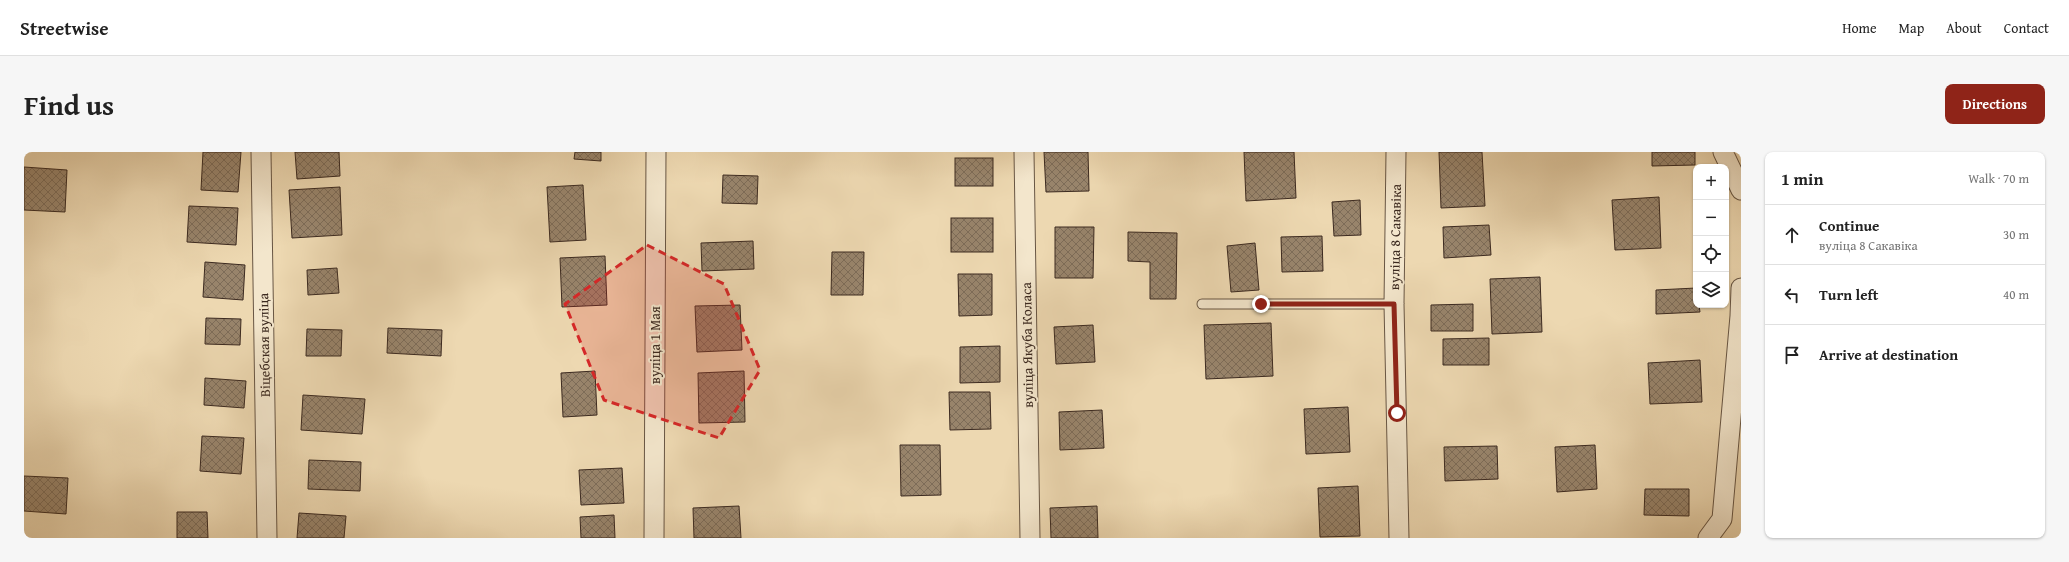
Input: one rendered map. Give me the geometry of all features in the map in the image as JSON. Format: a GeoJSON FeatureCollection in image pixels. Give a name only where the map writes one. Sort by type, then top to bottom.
{"type":"FeatureCollection","features":[{"type":"Feature","properties":{"kind":"street","name":"Віцебская вуліца"},"geometry":{"type":"LineString","coordinates":[[260,152],[267,538]]}},
{"type":"Feature","properties":{"kind":"street","name":"вуліца 1 Мая"},"geometry":{"type":"LineString","coordinates":[[654,538],[656,152]]}},
{"type":"Feature","properties":{"kind":"street","name":"вуліца Якуба Коласа"},"geometry":{"type":"LineString","coordinates":[[1024,152],[1030,538]]}},
{"type":"Feature","properties":{"kind":"street","name":"вуліца 8 Сакавіка"},"geometry":{"type":"LineString","coordinates":[[1396,152],[1394,304],[1399,538]]}},
{"type":"Feature","properties":{"kind":"street"},"geometry":{"type":"LineString","coordinates":[[1723,152],[1741,190]]}},
{"type":"Feature","properties":{"kind":"street"},"geometry":{"type":"LineString","coordinates":[[1708,538],[1722,519],[1741,316],[1741,288]]}},
{"type":"Feature","properties":{"kind":"lane"},"geometry":{"type":"LineString","coordinates":[[1202,304],[1394,304]]}},
{"type":"Feature","properties":{"kind":"highlighted area"},"geometry":{"type":"Polygon","coordinates":[[[647,245],[724,284],[760,370],[719,438],[604,400],[565,304],[647,245]]]}},
{"type":"Feature","properties":{"kind":"building"},"geometry":{"type":"Polygon","coordinates":[[[203,152],[241,152],[238,192],[201,190],[203,152]]]}},
{"type":"Feature","properties":{"kind":"building"},"geometry":{"type":"Polygon","coordinates":[[[295,152],[339,152],[340,176],[297,179],[295,152]]]}},
{"type":"Feature","properties":{"kind":"building"},"geometry":{"type":"Polygon","coordinates":[[[575,152],[601,152],[601,161],[574,159],[575,152]]]}},
{"type":"Feature","properties":{"kind":"building"},"geometry":{"type":"Polygon","coordinates":[[[1044,152],[1088,152],[1089,191],[1046,192],[1044,152]]]}},
{"type":"Feature","properties":{"kind":"building"},"geometry":{"type":"Polygon","coordinates":[[[1244,152],[1294,152],[1296,198],[1246,201],[1244,152]]]}},
{"type":"Feature","properties":{"kind":"building"},"geometry":{"type":"Polygon","coordinates":[[[1439,152],[1482,152],[1485,206],[1441,208],[1439,152]]]}},
{"type":"Feature","properties":{"kind":"building"},"geometry":{"type":"Polygon","coordinates":[[[1652,152],[1695,152],[1695,164],[1693,165],[1652,166],[1652,152]]]}},
{"type":"Feature","properties":{"kind":"building"},"geometry":{"type":"Polygon","coordinates":[[[955,158],[993,158],[993,186],[955,186],[955,158]]]}},
{"type":"Feature","properties":{"kind":"building"},"geometry":{"type":"Polygon","coordinates":[[[24,167],[67,170],[65,212],[24,210],[24,167]]]}},
{"type":"Feature","properties":{"kind":"building"},"geometry":{"type":"Polygon","coordinates":[[[723,175],[758,176],[757,204],[722,203],[723,175]]]}},
{"type":"Feature","properties":{"kind":"building"},"geometry":{"type":"Polygon","coordinates":[[[583,185],[586,240],[550,242],[547,187],[583,185]]]}},
{"type":"Feature","properties":{"kind":"building"},"geometry":{"type":"Polygon","coordinates":[[[340,187],[342,235],[292,238],[289,190],[340,187]]]}},
{"type":"Feature","properties":{"kind":"building"},"geometry":{"type":"Polygon","coordinates":[[[1659,197],[1661,248],[1615,250],[1612,200],[1659,197]]]}},
{"type":"Feature","properties":{"kind":"building"},"geometry":{"type":"Polygon","coordinates":[[[1360,200],[1361,235],[1334,236],[1332,202],[1360,200]]]}},
{"type":"Feature","properties":{"kind":"building"},"geometry":{"type":"Polygon","coordinates":[[[189,206],[238,208],[236,245],[187,242],[189,206]]]}},
{"type":"Feature","properties":{"kind":"building"},"geometry":{"type":"Polygon","coordinates":[[[951,218],[993,218],[993,252],[951,252],[951,218]]]}},
{"type":"Feature","properties":{"kind":"building"},"geometry":{"type":"Polygon","coordinates":[[[1489,225],[1491,255],[1444,258],[1443,227],[1489,225]]]}},
{"type":"Feature","properties":{"kind":"building"},"geometry":{"type":"Polygon","coordinates":[[[1055,227],[1094,227],[1093,278],[1055,278],[1055,227]]]}},
{"type":"Feature","properties":{"kind":"building"},"geometry":{"type":"Polygon","coordinates":[[[1128,232],[1177,233],[1176,299],[1150,299],[1150,262],[1128,261],[1128,232]]]}},
{"type":"Feature","properties":{"kind":"building"},"geometry":{"type":"Polygon","coordinates":[[[1322,236],[1323,271],[1282,272],[1281,237],[1322,236]]]}},
{"type":"Feature","properties":{"kind":"building"},"geometry":{"type":"Polygon","coordinates":[[[753,241],[754,269],[702,271],[701,243],[753,241]]]}},
{"type":"Feature","properties":{"kind":"building"},"geometry":{"type":"Polygon","coordinates":[[[1255,243],[1259,290],[1231,292],[1227,246],[1255,243]]]}},
{"type":"Feature","properties":{"kind":"building"},"geometry":{"type":"Polygon","coordinates":[[[832,252],[864,252],[863,295],[831,295],[832,252]]]}},
{"type":"Feature","properties":{"kind":"building"},"geometry":{"type":"Polygon","coordinates":[[[605,256],[607,305],[562,307],[560,258],[605,256]]]}},
{"type":"Feature","properties":{"kind":"building"},"geometry":{"type":"Polygon","coordinates":[[[205,262],[245,265],[243,300],[203,297],[205,262]]]}},
{"type":"Feature","properties":{"kind":"building"},"geometry":{"type":"Polygon","coordinates":[[[337,268],[339,293],[308,295],[307,270],[337,268]]]}},
{"type":"Feature","properties":{"kind":"building"},"geometry":{"type":"Polygon","coordinates":[[[958,274],[992,274],[992,315],[959,316],[958,274]]]}},
{"type":"Feature","properties":{"kind":"building"},"geometry":{"type":"Polygon","coordinates":[[[1540,277],[1542,332],[1492,334],[1490,279],[1540,277]]]}},
{"type":"Feature","properties":{"kind":"building"},"geometry":{"type":"Polygon","coordinates":[[[1693,288],[1693,308],[1699,308],[1700,312],[1656,314],[1656,290],[1693,288]]]}},
{"type":"Feature","properties":{"kind":"building"},"geometry":{"type":"Polygon","coordinates":[[[1473,304],[1473,331],[1431,331],[1431,305],[1473,304]]]}},
{"type":"Feature","properties":{"kind":"building"},"geometry":{"type":"Polygon","coordinates":[[[740,305],[742,350],[697,352],[695,306],[740,305]]]}},
{"type":"Feature","properties":{"kind":"building"},"geometry":{"type":"Polygon","coordinates":[[[206,318],[241,319],[240,345],[205,344],[206,318]]]}},
{"type":"Feature","properties":{"kind":"building"},"geometry":{"type":"Polygon","coordinates":[[[1271,323],[1273,376],[1206,379],[1204,325],[1271,323]]]}},
{"type":"Feature","properties":{"kind":"building"},"geometry":{"type":"Polygon","coordinates":[[[1093,325],[1095,362],[1056,364],[1054,327],[1093,325]]]}},
{"type":"Feature","properties":{"kind":"building"},"geometry":{"type":"Polygon","coordinates":[[[388,328],[442,330],[441,356],[387,353],[388,328]]]}},
{"type":"Feature","properties":{"kind":"building"},"geometry":{"type":"Polygon","coordinates":[[[307,329],[342,330],[341,356],[306,356],[307,329]]]}},
{"type":"Feature","properties":{"kind":"building"},"geometry":{"type":"Polygon","coordinates":[[[1489,338],[1489,365],[1443,365],[1443,339],[1489,338]]]}},
{"type":"Feature","properties":{"kind":"building"},"geometry":{"type":"Polygon","coordinates":[[[1000,346],[1000,382],[960,383],[960,347],[1000,346]]]}},
{"type":"Feature","properties":{"kind":"building"},"geometry":{"type":"Polygon","coordinates":[[[1700,360],[1702,402],[1650,404],[1648,363],[1700,360]]]}},
{"type":"Feature","properties":{"kind":"building"},"geometry":{"type":"Polygon","coordinates":[[[595,371],[597,415],[563,417],[561,373],[595,371]]]}},
{"type":"Feature","properties":{"kind":"building"},"geometry":{"type":"Polygon","coordinates":[[[744,371],[745,422],[699,423],[698,373],[744,371]]]}},
{"type":"Feature","properties":{"kind":"building"},"geometry":{"type":"Polygon","coordinates":[[[205,378],[246,381],[244,408],[204,405],[205,378]]]}},
{"type":"Feature","properties":{"kind":"building"},"geometry":{"type":"Polygon","coordinates":[[[949,392],[990,392],[991,429],[950,430],[949,392]]]}},
{"type":"Feature","properties":{"kind":"building"},"geometry":{"type":"Polygon","coordinates":[[[303,395],[365,399],[362,434],[301,430],[303,395]]]}},
{"type":"Feature","properties":{"kind":"building"},"geometry":{"type":"Polygon","coordinates":[[[1348,407],[1350,452],[1306,454],[1304,409],[1348,407]]]}},
{"type":"Feature","properties":{"kind":"building"},"geometry":{"type":"Polygon","coordinates":[[[1102,410],[1104,448],[1060,450],[1059,412],[1102,410]]]}},
{"type":"Feature","properties":{"kind":"building"},"geometry":{"type":"Polygon","coordinates":[[[202,436],[244,438],[241,474],[200,471],[202,436]]]}},
{"type":"Feature","properties":{"kind":"building"},"geometry":{"type":"Polygon","coordinates":[[[900,445],[940,445],[941,495],[901,496],[900,445]]]}},
{"type":"Feature","properties":{"kind":"building"},"geometry":{"type":"Polygon","coordinates":[[[1595,445],[1597,489],[1557,492],[1555,447],[1595,445]]]}},
{"type":"Feature","properties":{"kind":"building"},"geometry":{"type":"Polygon","coordinates":[[[1497,446],[1498,479],[1445,481],[1444,447],[1497,446]]]}},
{"type":"Feature","properties":{"kind":"building"},"geometry":{"type":"Polygon","coordinates":[[[309,460],[361,462],[360,491],[308,489],[309,460]]]}},
{"type":"Feature","properties":{"kind":"building"},"geometry":{"type":"Polygon","coordinates":[[[622,468],[624,503],[581,505],[579,470],[622,468]]]}},
{"type":"Feature","properties":{"kind":"building"},"geometry":{"type":"Polygon","coordinates":[[[24,476],[68,478],[66,514],[24,511],[24,476]]]}},
{"type":"Feature","properties":{"kind":"building"},"geometry":{"type":"Polygon","coordinates":[[[1358,486],[1360,536],[1320,537],[1318,488],[1358,486]]]}},
{"type":"Feature","properties":{"kind":"building"},"geometry":{"type":"Polygon","coordinates":[[[1645,489],[1689,489],[1689,516],[1644,515],[1645,489]]]}},
{"type":"Feature","properties":{"kind":"building"},"geometry":{"type":"Polygon","coordinates":[[[739,506],[741,538],[694,538],[693,508],[739,506]]]}},
{"type":"Feature","properties":{"kind":"building"},"geometry":{"type":"Polygon","coordinates":[[[1097,506],[1098,538],[1051,538],[1050,508],[1097,506]]]}},
{"type":"Feature","properties":{"kind":"building"},"geometry":{"type":"Polygon","coordinates":[[[177,512],[207,512],[208,538],[177,538],[177,512]]]}},
{"type":"Feature","properties":{"kind":"building"},"geometry":{"type":"Polygon","coordinates":[[[299,513],[346,516],[344,538],[297,538],[299,513]]]}},
{"type":"Feature","properties":{"kind":"building"},"geometry":{"type":"Polygon","coordinates":[[[614,515],[615,538],[581,538],[580,517],[614,515]]]}},
{"type":"Feature","properties":{"kind":"route"},"geometry":{"type":"LineString","coordinates":[[1261,304],[1394,304],[1397,413]]}}]}
